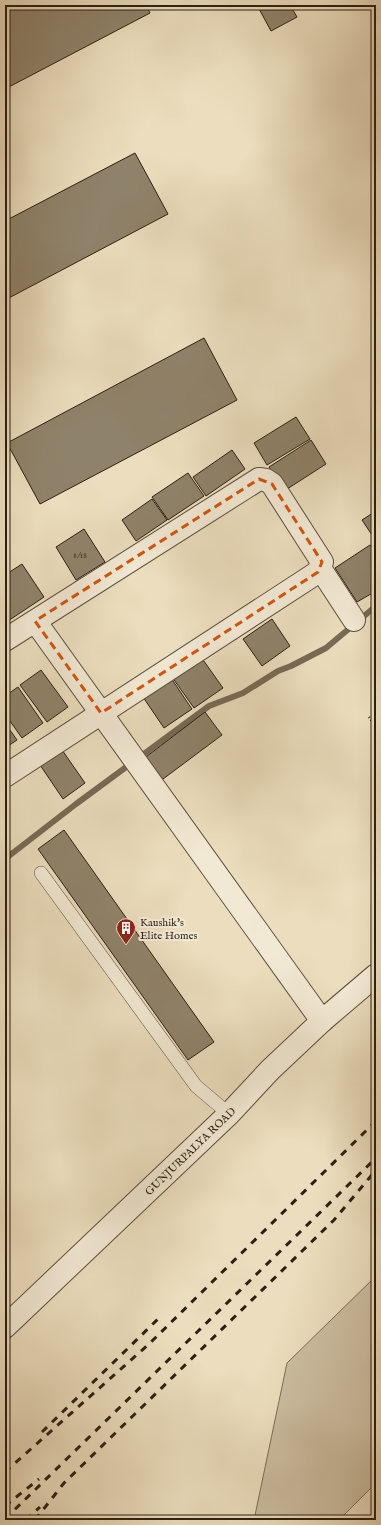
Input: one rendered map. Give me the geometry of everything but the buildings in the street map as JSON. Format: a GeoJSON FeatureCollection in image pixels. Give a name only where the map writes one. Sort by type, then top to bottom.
{"type":"FeatureCollection","features":[{"type":"Feature","properties":{"kind":"street"},"geometry":{"type":"LineString","coordinates":[[5,640],[259,479],[266,480],[272,484],[322,562],[318,572],[5,776]]}},
{"type":"Feature","properties":{"kind":"street"},"geometry":{"type":"LineString","coordinates":[[320,568],[354,620]]}},
{"type":"Feature","properties":{"kind":"street"},"geometry":{"type":"LineString","coordinates":[[35,621],[322,1021]]}},
{"type":"Feature","properties":{"kind":"street","name":"GUNJURPALYA ROAD"},"geometry":{"type":"LineString","coordinates":[[5,1327],[229,1114],[270,1070],[322,1021],[376,975]]}},
{"type":"Feature","properties":{"kind":"lane"},"geometry":{"type":"LineString","coordinates":[[41,873],[196,1086],[229,1114]]}},
{"type":"Feature","properties":{"kind":"path"},"geometry":{"type":"LineString","coordinates":[[369,717],[376,727]]}},
{"type":"Feature","properties":{"kind":"highlighted area"},"geometry":{"type":"Polygon","coordinates":[[[259,479],[272,484],[322,562],[318,572],[101,713],[35,621],[259,479]]]}},
{"type":"Feature","properties":{"kind":"shaded area"},"geometry":{"type":"Polygon","coordinates":[[[376,1276],[376,1483],[339,1520],[254,1520],[287,1363],[376,1276]]]}},
{"type":"Feature","properties":{"kind":"waterway"},"geometry":{"type":"LineString","coordinates":[[5,859],[76,804],[209,706],[243,693],[278,671],[326,648],[376,606]]}},
{"type":"Feature","properties":{"kind":"railway"},"geometry":{"type":"LineString","coordinates":[[5,1472],[149,1344],[376,1121]]}},
{"type":"Feature","properties":{"kind":"railway"},"geometry":{"type":"LineString","coordinates":[[5,1519],[376,1158]]}},
{"type":"Feature","properties":{"kind":"railway"},"geometry":{"type":"LineString","coordinates":[[35,1520],[64,1483],[334,1220],[376,1170]]}},
{"type":"Feature","properties":{"kind":"railway"},"geometry":{"type":"LineString","coordinates":[[42,1432],[158,1319]]}},
{"type":"Feature","properties":{"kind":"railway"},"geometry":{"type":"LineString","coordinates":[[5,1506],[39,1479]]}},
{"type":"Feature","properties":{"kind":"railway"},"geometry":{"type":"LineString","coordinates":[[26,1520],[40,1507]]}},
{"type":"Feature","properties":{"kind":"place","name":"Kaushik's Elite Homes"},"geometry":{"type":"Point","coordinates":[126,945]}}]}
